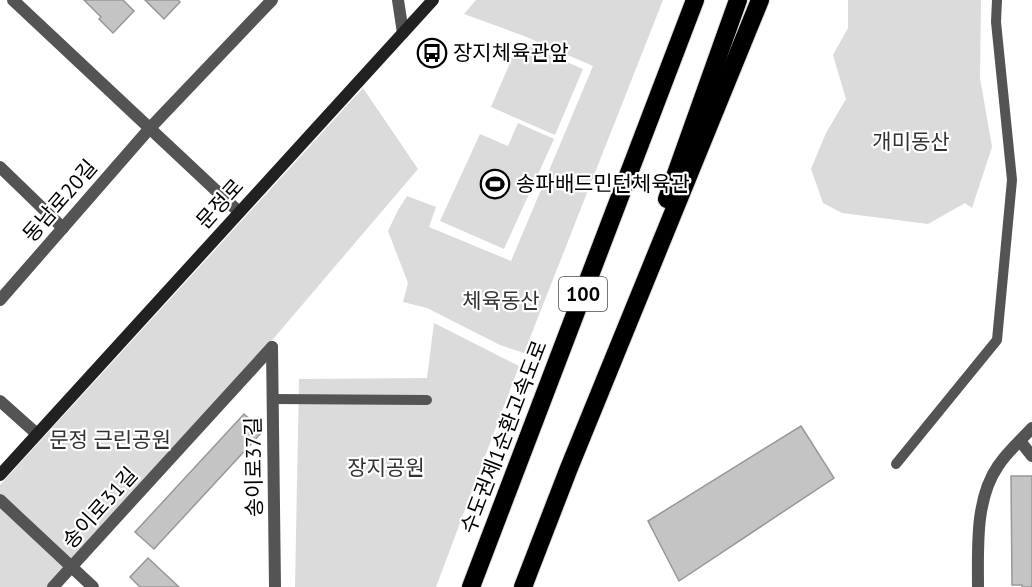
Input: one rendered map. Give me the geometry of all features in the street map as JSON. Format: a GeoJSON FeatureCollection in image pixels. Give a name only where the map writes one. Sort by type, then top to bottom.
{"type":"FeatureCollection","features":[{"type":"Feature","properties":{"kind":"highway","name":"수도권제1순환고속도로"},"geometry":{"type":"LineString","coordinates":[[471,587],[695,0]]}},
{"type":"Feature","properties":{"kind":"highway","name":"100"},"geometry":{"type":"LineString","coordinates":[[569,468],[738,0]]}},
{"type":"Feature","properties":{"kind":"highway","name":"100"},"geometry":{"type":"LineString","coordinates":[[523,587],[569,468],[760,0]]}},
{"type":"Feature","properties":{"kind":"street"},"geometry":{"type":"LineString","coordinates":[[13,0],[239,212]]}},
{"type":"Feature","properties":{"kind":"street","name":"동남로20길"},"geometry":{"type":"LineString","coordinates":[[0,300],[150,128],[272,0]]}},
{"type":"Feature","properties":{"kind":"street"},"geometry":{"type":"LineString","coordinates":[[398,0],[403,33]]}},
{"type":"Feature","properties":{"kind":"street","name":"문정로"},"geometry":{"type":"LineString","coordinates":[[0,475],[433,0]]}},
{"type":"Feature","properties":{"kind":"street"},"geometry":{"type":"LineString","coordinates":[[0,167],[63,228]]}},
{"type":"Feature","properties":{"kind":"street","name":"송이로37길"},"geometry":{"type":"LineString","coordinates":[[272,348],[275,587]]}},
{"type":"Feature","properties":{"kind":"street","name":"송이로31길"},"geometry":{"type":"LineString","coordinates":[[53,587],[272,348]]}},
{"type":"Feature","properties":{"kind":"street"},"geometry":{"type":"LineString","coordinates":[[0,400],[37,434]]}},
{"type":"Feature","properties":{"kind":"street"},"geometry":{"type":"LineString","coordinates":[[978,587],[979,532],[987,486],[999,464],[1032,428]]}},
{"type":"Feature","properties":{"kind":"street"},"geometry":{"type":"LineString","coordinates":[[1020,441],[1032,456]]}},
{"type":"Feature","properties":{"kind":"street"},"geometry":{"type":"LineString","coordinates":[[0,500],[93,587]]}},
{"type":"Feature","properties":{"kind":"lane"},"geometry":{"type":"LineString","coordinates":[[896,464],[997,340],[1012,180],[996,22],[997,0]]}},
{"type":"Feature","properties":{"kind":"lane"},"geometry":{"type":"LineString","coordinates":[[273,399],[427,400]]}},
{"type":"Feature","properties":{"kind":"green space","name":"체육동산"},"geometry":{"type":"Polygon","coordinates":[[[476,0],[663,0],[524,353],[500,345],[427,308],[403,302],[408,283],[388,231],[407,196],[436,207],[429,227],[511,261],[593,66],[524,36],[464,14],[476,0]]]}},
{"type":"Feature","properties":{"kind":"green space","name":"개미동산"},"geometry":{"type":"Polygon","coordinates":[[[848,0],[981,0],[980,78],[992,147],[972,208],[965,203],[928,224],[842,213],[823,203],[811,169],[826,133],[846,99],[833,55],[848,28],[848,0]]]}},
{"type":"Feature","properties":{"kind":"green space"},"geometry":{"type":"Polygon","coordinates":[[[519,42],[583,69],[555,135],[491,107],[519,42]]]}},
{"type":"Feature","properties":{"kind":"green space","name":"문정 근린공원"},"geometry":{"type":"Polygon","coordinates":[[[363,88],[418,169],[268,345],[47,587],[0,587],[0,485],[363,88]]]}},
{"type":"Feature","properties":{"kind":"green space","name":"송파배드민턴체육관"},"geometry":{"type":"Polygon","coordinates":[[[518,123],[554,139],[504,249],[440,221],[480,134],[508,146],[518,123]]]}},
{"type":"Feature","properties":{"kind":"green space","name":"장지공원"},"geometry":{"type":"Polygon","coordinates":[[[434,323],[519,366],[436,587],[295,587],[299,379],[427,378],[434,323]]]}},
{"type":"Feature","properties":{"kind":"building"},"geometry":{"type":"Polygon","coordinates":[[[84,0],[123,0],[134,11],[113,33],[84,0]]]}},
{"type":"Feature","properties":{"kind":"building"},"geometry":{"type":"Polygon","coordinates":[[[145,0],[178,0],[180,2],[164,19],[145,0]]]}},
{"type":"Feature","properties":{"kind":"building"},"geometry":{"type":"Polygon","coordinates":[[[244,414],[263,431],[154,549],[135,532],[244,414]]]}},
{"type":"Feature","properties":{"kind":"building"},"geometry":{"type":"Polygon","coordinates":[[[801,426],[834,478],[679,581],[648,521],[801,426]]]}},
{"type":"Feature","properties":{"kind":"building"},"geometry":{"type":"Polygon","coordinates":[[[1011,476],[1032,476],[1032,587],[1012,585],[1011,476]]]}},
{"type":"Feature","properties":{"kind":"building"},"geometry":{"type":"Polygon","coordinates":[[[148,558],[179,587],[140,587],[130,577],[148,558]]]}},
{"type":"Feature","properties":{"kind":"place","name":"장지체육관앞"},"geometry":{"type":"Point","coordinates":[432,53]}},
{"type":"Feature","properties":{"kind":"place","name":"송파배드민턴체육관"},"geometry":{"type":"Point","coordinates":[495,184]}}]}
